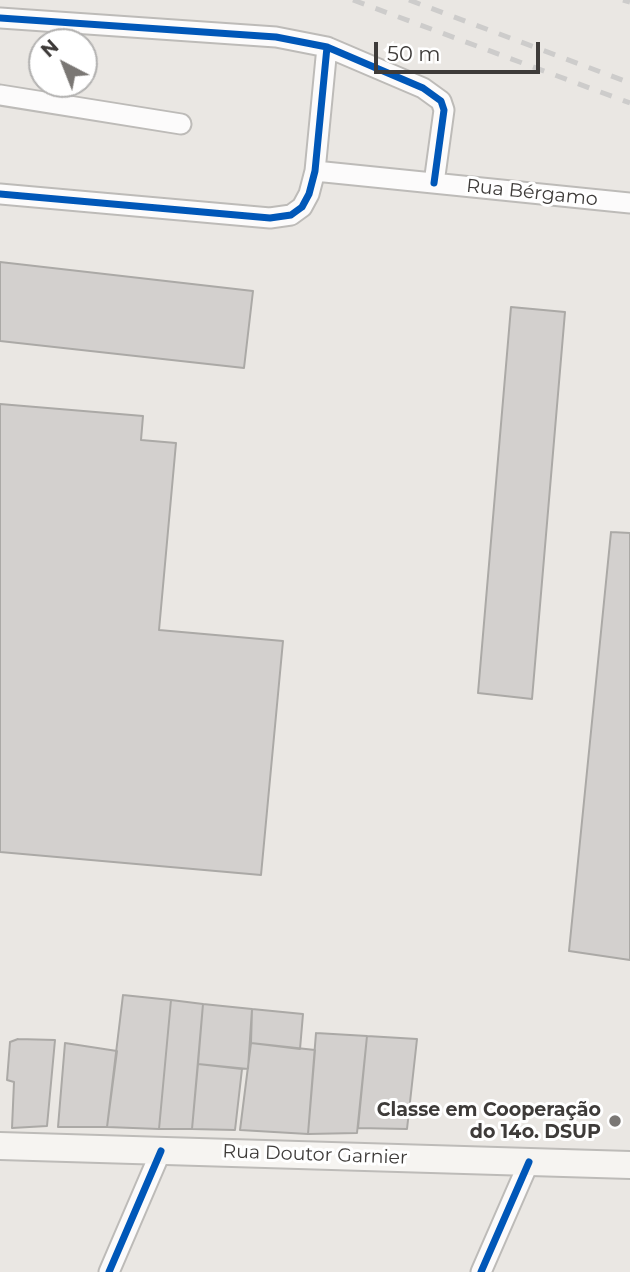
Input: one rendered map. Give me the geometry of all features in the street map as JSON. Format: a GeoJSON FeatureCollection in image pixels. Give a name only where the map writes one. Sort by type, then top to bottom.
{"type":"FeatureCollection","features":[{"type":"Feature","properties":{"kind":"main road","name":"Rua Doutor Garnier"},"geometry":{"type":"LineString","coordinates":[[0,1146],[630,1165]]}},
{"type":"Feature","properties":{"kind":"street"},"geometry":{"type":"LineString","coordinates":[[0,18],[276,37],[327,47],[423,88],[441,101],[444,110],[434,183]]}},
{"type":"Feature","properties":{"kind":"street"},"geometry":{"type":"LineString","coordinates":[[0,194],[270,218],[291,215],[302,207],[309,194],[315,171],[327,47]]}},
{"type":"Feature","properties":{"kind":"street"},"geometry":{"type":"LineString","coordinates":[[0,95],[181,124]]}},
{"type":"Feature","properties":{"kind":"street","name":"Rua Bérgamo"},"geometry":{"type":"LineString","coordinates":[[315,171],[630,203]]}},
{"type":"Feature","properties":{"kind":"street"},"geometry":{"type":"LineString","coordinates":[[108,1272],[161,1151]]}},
{"type":"Feature","properties":{"kind":"street"},"geometry":{"type":"LineString","coordinates":[[481,1272],[529,1162]]}},
{"type":"Feature","properties":{"kind":"building"},"geometry":{"type":"Polygon","coordinates":[[[0,262],[253,291],[244,368],[0,341],[0,262]]]}},
{"type":"Feature","properties":{"kind":"building"},"geometry":{"type":"Polygon","coordinates":[[[511,307],[565,312],[532,699],[478,693],[511,307]]]}},
{"type":"Feature","properties":{"kind":"building"},"geometry":{"type":"Polygon","coordinates":[[[0,404],[143,416],[141,440],[176,443],[159,630],[283,641],[261,875],[0,852],[0,404]]]}},
{"type":"Feature","properties":{"kind":"building"},"geometry":{"type":"Polygon","coordinates":[[[611,532],[630,533],[630,960],[569,951],[611,532]]]}},
{"type":"Feature","properties":{"kind":"building"},"geometry":{"type":"Polygon","coordinates":[[[123,995],[171,1000],[159,1129],[107,1127],[123,995]]]}},
{"type":"Feature","properties":{"kind":"building"},"geometry":{"type":"Polygon","coordinates":[[[171,1000],[203,1004],[192,1129],[159,1129],[171,1000]]]}},
{"type":"Feature","properties":{"kind":"building"},"geometry":{"type":"Polygon","coordinates":[[[203,1004],[252,1009],[248,1069],[198,1064],[203,1004]]]}},
{"type":"Feature","properties":{"kind":"building"},"geometry":{"type":"Polygon","coordinates":[[[252,1009],[303,1014],[300,1049],[251,1043],[252,1009]]]}},
{"type":"Feature","properties":{"kind":"building"},"geometry":{"type":"Polygon","coordinates":[[[316,1033],[367,1036],[357,1133],[308,1134],[316,1033]]]}},
{"type":"Feature","properties":{"kind":"building"},"geometry":{"type":"Polygon","coordinates":[[[367,1036],[417,1039],[407,1129],[358,1128],[367,1036]]]}},
{"type":"Feature","properties":{"kind":"building"},"geometry":{"type":"Polygon","coordinates":[[[18,1039],[55,1040],[47,1126],[12,1128],[14,1082],[7,1080],[10,1042],[18,1039]]]}},
{"type":"Feature","properties":{"kind":"building"},"geometry":{"type":"Polygon","coordinates":[[[65,1043],[117,1051],[107,1127],[58,1127],[65,1043]]]}},
{"type":"Feature","properties":{"kind":"building"},"geometry":{"type":"Polygon","coordinates":[[[251,1043],[315,1050],[308,1134],[240,1130],[251,1043]]]}},
{"type":"Feature","properties":{"kind":"building"},"geometry":{"type":"Polygon","coordinates":[[[198,1064],[242,1069],[235,1130],[192,1129],[198,1064]]]}},
{"type":"Feature","properties":{"kind":"railway"},"geometry":{"type":"LineString","coordinates":[[353,0],[630,103]]}},
{"type":"Feature","properties":{"kind":"railway"},"geometry":{"type":"LineString","coordinates":[[409,0],[630,83]]}},
{"type":"Feature","properties":{"kind":"railway"},"geometry":{"type":"LineString","coordinates":[[623,0],[630,2]]}},
{"type":"Feature","properties":{"kind":"cycle path"},"geometry":{"type":"LineString","coordinates":[[0,18],[276,37],[327,47],[423,88],[441,101],[444,110],[434,183]]}},
{"type":"Feature","properties":{"kind":"cycle path"},"geometry":{"type":"LineString","coordinates":[[0,194],[270,218],[291,215],[302,207],[309,194],[315,171],[327,47]]}},
{"type":"Feature","properties":{"kind":"cycle path"},"geometry":{"type":"LineString","coordinates":[[109,1272],[161,1151]]}},
{"type":"Feature","properties":{"kind":"cycle path"},"geometry":{"type":"LineString","coordinates":[[481,1272],[529,1162]]}},
{"type":"Feature","properties":{"kind":"place","name":"Classe em Cooperação do 14o. DSUP"},"geometry":{"type":"Point","coordinates":[615,1121]}}]}
